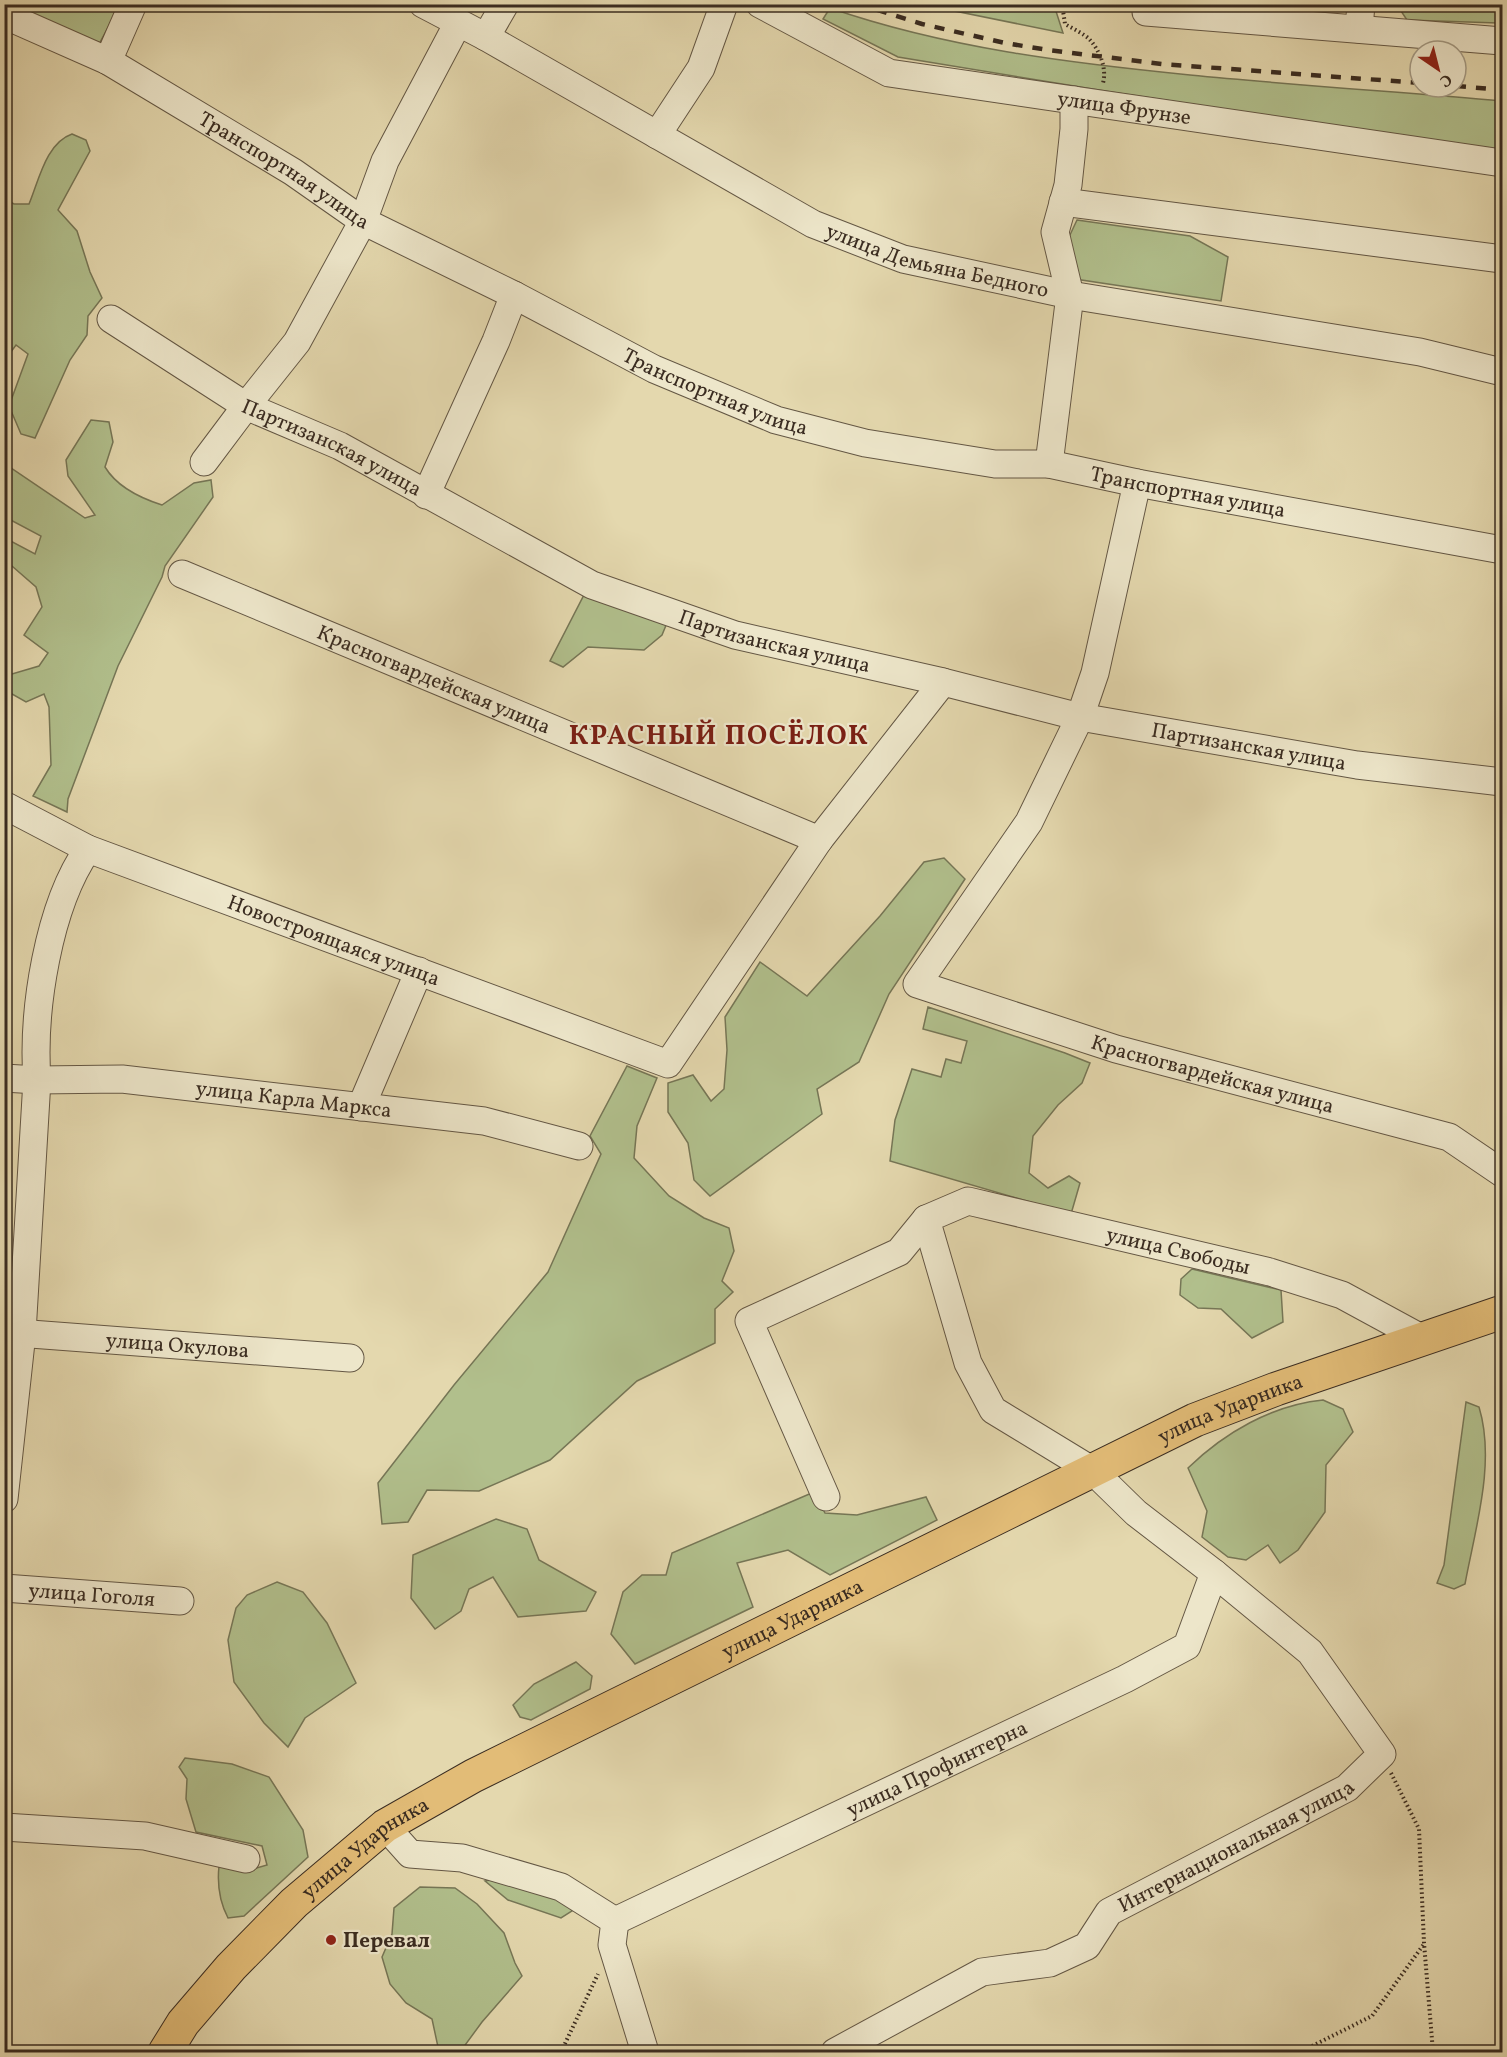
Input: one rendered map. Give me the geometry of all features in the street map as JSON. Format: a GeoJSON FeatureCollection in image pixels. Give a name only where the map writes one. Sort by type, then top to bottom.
{"type":"FeatureCollection","features":[{"type":"Feature","properties":{"kind":"main road","name":"улица Ударника"},"geometry":{"type":"LineString","coordinates":[[165,2052],[183,2023],[231,1967],[294,1903],[385,1826],[473,1776],[1195,1420],[1276,1389],[1503,1312]]}},
{"type":"Feature","properties":{"kind":"street"},"geometry":{"type":"LineString","coordinates":[[108,61],[133,4]]}},
{"type":"Feature","properties":{"kind":"street","name":"улица Демьяна Бедного"},"geometry":{"type":"LineString","coordinates":[[423,4],[486,37],[813,224],[903,259],[1070,295],[1420,352],[1503,372]]}},
{"type":"Feature","properties":{"kind":"street"},"geometry":{"type":"LineString","coordinates":[[486,37],[505,4]]}},
{"type":"Feature","properties":{"kind":"street"},"geometry":{"type":"LineString","coordinates":[[657,135],[701,68],[724,4]]}},
{"type":"Feature","properties":{"kind":"street","name":"улица Фрунзе"},"geometry":{"type":"LineString","coordinates":[[760,4],[889,73],[1503,163]]}},
{"type":"Feature","properties":{"kind":"street"},"geometry":{"type":"LineString","coordinates":[[1146,12],[1360,16],[1503,41]]}},
{"type":"Feature","properties":{"kind":"street","name":"Транспортная улица"},"geometry":{"type":"LineString","coordinates":[[4,15],[108,61],[293,172],[363,221],[514,295],[654,369],[776,420],[865,443],[995,464],[1049,464],[1137,483],[1503,550]]}},
{"type":"Feature","properties":{"kind":"street"},"geometry":{"type":"LineString","coordinates":[[204,462],[297,342],[363,221],[385,160],[458,23]]}},
{"type":"Feature","properties":{"kind":"street"},"geometry":{"type":"LineString","coordinates":[[1049,464],[1070,295],[1055,232],[1068,185],[1073,140],[1086,102]]}},
{"type":"Feature","properties":{"kind":"street"},"geometry":{"type":"LineString","coordinates":[[1063,202],[1503,259]]}},
{"type":"Feature","properties":{"kind":"street"},"geometry":{"type":"LineString","coordinates":[[426,495],[496,341],[514,295]]}},
{"type":"Feature","properties":{"kind":"street","name":"Партизанская улица"},"geometry":{"type":"LineString","coordinates":[[111,319],[246,406],[340,447],[592,585],[735,635],[943,682],[1080,717],[1357,765],[1503,782]]}},
{"type":"Feature","properties":{"kind":"street"},"geometry":{"type":"LineString","coordinates":[[1080,717],[1095,673],[1137,483]]}},
{"type":"Feature","properties":{"kind":"street","name":"Красногвардейская улица"},"geometry":{"type":"LineString","coordinates":[[182,573],[819,840]]}},
{"type":"Feature","properties":{"kind":"street"},"geometry":{"type":"LineString","coordinates":[[819,840],[943,682]]}},
{"type":"Feature","properties":{"kind":"street","name":"Красногвардейская улица"},"geometry":{"type":"LineString","coordinates":[[1080,717],[1029,822],[917,984],[1116,1049],[1449,1137],[1503,1173]]}},
{"type":"Feature","properties":{"kind":"street","name":"Новостроящаяся улица"},"geometry":{"type":"LineString","coordinates":[[4,805],[88,849],[668,1064],[819,840]]}},
{"type":"Feature","properties":{"kind":"street"},"geometry":{"type":"LineString","coordinates":[[4,1499],[13,1333],[37,1080],[35,1052],[45,955],[74,869],[88,849]]}},
{"type":"Feature","properties":{"kind":"street"},"geometry":{"type":"LineString","coordinates":[[361,1107],[419,971]]}},
{"type":"Feature","properties":{"kind":"street","name":"улица Карла Маркса"},"geometry":{"type":"LineString","coordinates":[[4,1078],[122,1079],[484,1121],[579,1146]]}},
{"type":"Feature","properties":{"kind":"street","name":"улица Свободы"},"geometry":{"type":"LineString","coordinates":[[826,1497],[748,1321],[899,1252],[926,1219],[968,1201],[1258,1269],[1342,1295],[1423,1339]]}},
{"type":"Feature","properties":{"kind":"street"},"geometry":{"type":"LineString","coordinates":[[926,1219],[968,1363],[993,1410],[1093,1471],[1136,1513],[1214,1573],[1310,1652],[1382,1754]]}},
{"type":"Feature","properties":{"kind":"street","name":"улица Окулова"},"geometry":{"type":"LineString","coordinates":[[13,1333],[350,1358]]}},
{"type":"Feature","properties":{"kind":"street","name":"улица Профинтерна"},"geometry":{"type":"LineString","coordinates":[[613,1933],[1187,1646],[1214,1573]]}},
{"type":"Feature","properties":{"kind":"street","name":"улица Гоголя"},"geometry":{"type":"LineString","coordinates":[[4,1588],[180,1601]]}},
{"type":"Feature","properties":{"kind":"street","name":"Интернациональная улица"},"geometry":{"type":"LineString","coordinates":[[835,2052],[982,1972],[1050,1963],[1087,1946],[1109,1912],[1347,1788],[1382,1754]]}},
{"type":"Feature","properties":{"kind":"street"},"geometry":{"type":"LineString","coordinates":[[385,1826],[410,1854],[462,1858],[561,1887],[613,1933],[645,2052]]}},
{"type":"Feature","properties":{"kind":"street"},"geometry":{"type":"LineString","coordinates":[[4,1827],[145,1836],[246,1859]]}},
{"type":"Feature","properties":{"kind":"path"},"geometry":{"type":"LineString","coordinates":[[1062,4],[1065,24],[1090,39],[1101,57],[1105,77],[1086,102]]}},
{"type":"Feature","properties":{"kind":"path"},"geometry":{"type":"LineString","coordinates":[[1382,1754],[1419,1829],[1424,1943],[1433,2052]]}},
{"type":"Feature","properties":{"kind":"path"},"geometry":{"type":"LineString","coordinates":[[561,2052],[613,1933]]}},
{"type":"Feature","properties":{"kind":"path"},"geometry":{"type":"LineString","coordinates":[[1300,2052],[1372,2016],[1424,1943]]}},
{"type":"Feature","properties":{"kind":"green space"},"geometry":{"type":"Polygon","coordinates":[[[19,5],[120,5],[98,46],[23,12],[19,5]]]}},
{"type":"Feature","properties":{"kind":"green space"},"geometry":{"type":"Polygon","coordinates":[[[925,5],[1054,5],[1063,33],[925,5]]]}},
{"type":"Feature","properties":{"kind":"green space"},"geometry":{"type":"Polygon","coordinates":[[[1397,5],[1502,5],[1502,16],[1498,23],[1407,20],[1397,5]]]}},
{"type":"Feature","properties":{"kind":"green space"},"geometry":{"type":"Polygon","coordinates":[[[830,8],[918,34],[963,44],[1099,65],[1408,93],[1408,99],[1468,98],[1502,101],[1502,151],[1111,92],[898,57],[823,19],[830,8]]]}},
{"type":"Feature","properties":{"kind":"green space"},"geometry":{"type":"Polygon","coordinates":[[[72,134],[86,140],[90,151],[58,210],[77,231],[90,272],[102,298],[88,316],[87,335],[70,360],[35,438],[21,434],[9,406],[28,354],[16,345],[5,360],[5,199],[14,204],[29,204],[44,163],[56,145],[72,134]]]}},
{"type":"Feature","properties":{"kind":"green space"},"geometry":{"type":"Polygon","coordinates":[[[1077,220],[1190,236],[1228,257],[1221,301],[1075,279],[1069,237],[1077,220]]]}},
{"type":"Feature","properties":{"kind":"green space"},"geometry":{"type":"Polygon","coordinates":[[[91,420],[109,422],[113,442],[105,467],[130,491],[162,505],[194,483],[211,480],[213,497],[165,566],[162,577],[118,666],[68,799],[67,812],[33,796],[51,765],[49,707],[44,694],[26,702],[5,690],[5,676],[39,666],[48,653],[24,635],[42,607],[36,587],[5,560],[5,538],[35,554],[41,536],[5,517],[5,464],[85,518],[95,515],[68,476],[66,460],[91,420]]]}},
{"type":"Feature","properties":{"kind":"green space"},"geometry":{"type":"Polygon","coordinates":[[[585,593],[669,618],[662,635],[644,650],[588,647],[563,667],[550,661],[585,593]]]}},
{"type":"Feature","properties":{"kind":"green space"},"geometry":{"type":"Polygon","coordinates":[[[944,858],[965,879],[889,994],[859,1062],[817,1089],[822,1114],[710,1196],[694,1180],[688,1143],[668,1112],[668,1083],[693,1075],[711,1101],[724,1089],[727,1050],[725,1017],[760,962],[807,996],[880,916],[924,862],[944,858]]]}},
{"type":"Feature","properties":{"kind":"green space"},"geometry":{"type":"Polygon","coordinates":[[[928,1007],[1090,1063],[1082,1083],[1058,1105],[1033,1136],[1029,1173],[1048,1188],[1069,1176],[1080,1183],[1071,1214],[890,1161],[895,1120],[912,1069],[941,1077],[946,1059],[961,1063],[967,1041],[923,1029],[928,1007]]]}},
{"type":"Feature","properties":{"kind":"green space"},"geometry":{"type":"Polygon","coordinates":[[[627,1066],[657,1078],[637,1126],[634,1158],[669,1196],[704,1218],[729,1228],[734,1251],[722,1281],[733,1292],[715,1309],[715,1343],[637,1381],[550,1460],[479,1491],[427,1490],[408,1522],[382,1524],[378,1483],[454,1385],[548,1272],[601,1154],[590,1136],[627,1066]]]}},
{"type":"Feature","properties":{"kind":"green space"},"geometry":{"type":"Polygon","coordinates":[[[1192,1269],[1281,1290],[1283,1322],[1252,1338],[1221,1309],[1198,1308],[1180,1295],[1181,1279],[1192,1269]]]}},
{"type":"Feature","properties":{"kind":"green space"},"geometry":{"type":"Polygon","coordinates":[[[1323,1400],[1343,1409],[1353,1432],[1326,1465],[1325,1512],[1298,1550],[1280,1563],[1268,1545],[1246,1560],[1228,1557],[1202,1537],[1207,1511],[1188,1468],[1233,1432],[1267,1414],[1323,1400]]]}},
{"type":"Feature","properties":{"kind":"green space"},"geometry":{"type":"Polygon","coordinates":[[[1466,1402],[1479,1407],[1484,1428],[1485,1473],[1465,1584],[1454,1589],[1437,1583],[1444,1565],[1466,1402]]]}},
{"type":"Feature","properties":{"kind":"green space"},"geometry":{"type":"Polygon","coordinates":[[[814,1492],[825,1513],[857,1515],[926,1497],[937,1520],[830,1575],[788,1550],[737,1563],[753,1607],[635,1664],[611,1634],[623,1592],[642,1575],[666,1575],[672,1553],[814,1492]]]}},
{"type":"Feature","properties":{"kind":"green space"},"geometry":{"type":"Polygon","coordinates":[[[496,1519],[527,1529],[539,1560],[596,1592],[586,1611],[518,1617],[493,1577],[469,1589],[461,1611],[435,1629],[411,1598],[413,1555],[496,1519]]]}},
{"type":"Feature","properties":{"kind":"green space"},"geometry":{"type":"Polygon","coordinates":[[[277,1582],[303,1592],[327,1623],[356,1683],[305,1718],[288,1747],[264,1723],[234,1682],[228,1640],[236,1608],[247,1595],[277,1582]]]}},
{"type":"Feature","properties":{"kind":"green space"},"geometry":{"type":"Polygon","coordinates":[[[576,1662],[592,1676],[590,1689],[531,1720],[520,1717],[513,1705],[534,1684],[576,1662]]]}},
{"type":"Feature","properties":{"kind":"green space"},"geometry":{"type":"Polygon","coordinates":[[[185,1758],[232,1764],[269,1777],[303,1830],[308,1857],[244,1916],[228,1918],[219,1893],[219,1866],[250,1870],[267,1865],[262,1846],[196,1832],[186,1799],[187,1779],[179,1767],[185,1758]]]}},
{"type":"Feature","properties":{"kind":"green space"},"geometry":{"type":"Polygon","coordinates":[[[506,1877],[570,1904],[572,1911],[561,1918],[508,1900],[485,1881],[506,1877]]]}},
{"type":"Feature","properties":{"kind":"green space"},"geometry":{"type":"Polygon","coordinates":[[[420,1887],[455,1888],[477,1904],[504,1933],[522,1976],[482,2022],[460,2052],[438,2047],[432,2019],[406,2003],[390,1984],[382,1957],[392,1934],[394,1908],[420,1887]]]}},
{"type":"Feature","properties":{"kind":"railway"},"geometry":{"type":"LineString","coordinates":[[858,4],[922,24],[1005,43],[1048,50],[1162,64],[1408,82]]}},
{"type":"Feature","properties":{"kind":"railway"},"geometry":{"type":"LineString","coordinates":[[1468,87],[1502,90]]}},
{"type":"Feature","properties":{"kind":"place","name":"Перевал"},"geometry":{"type":"Point","coordinates":[331,1940]}},
{"type":"Feature","properties":{"kind":"district","name":"КРАСНЫЙ ПОСЁЛОК"},"geometry":{"type":"Point","coordinates":[719,735]}}]}
